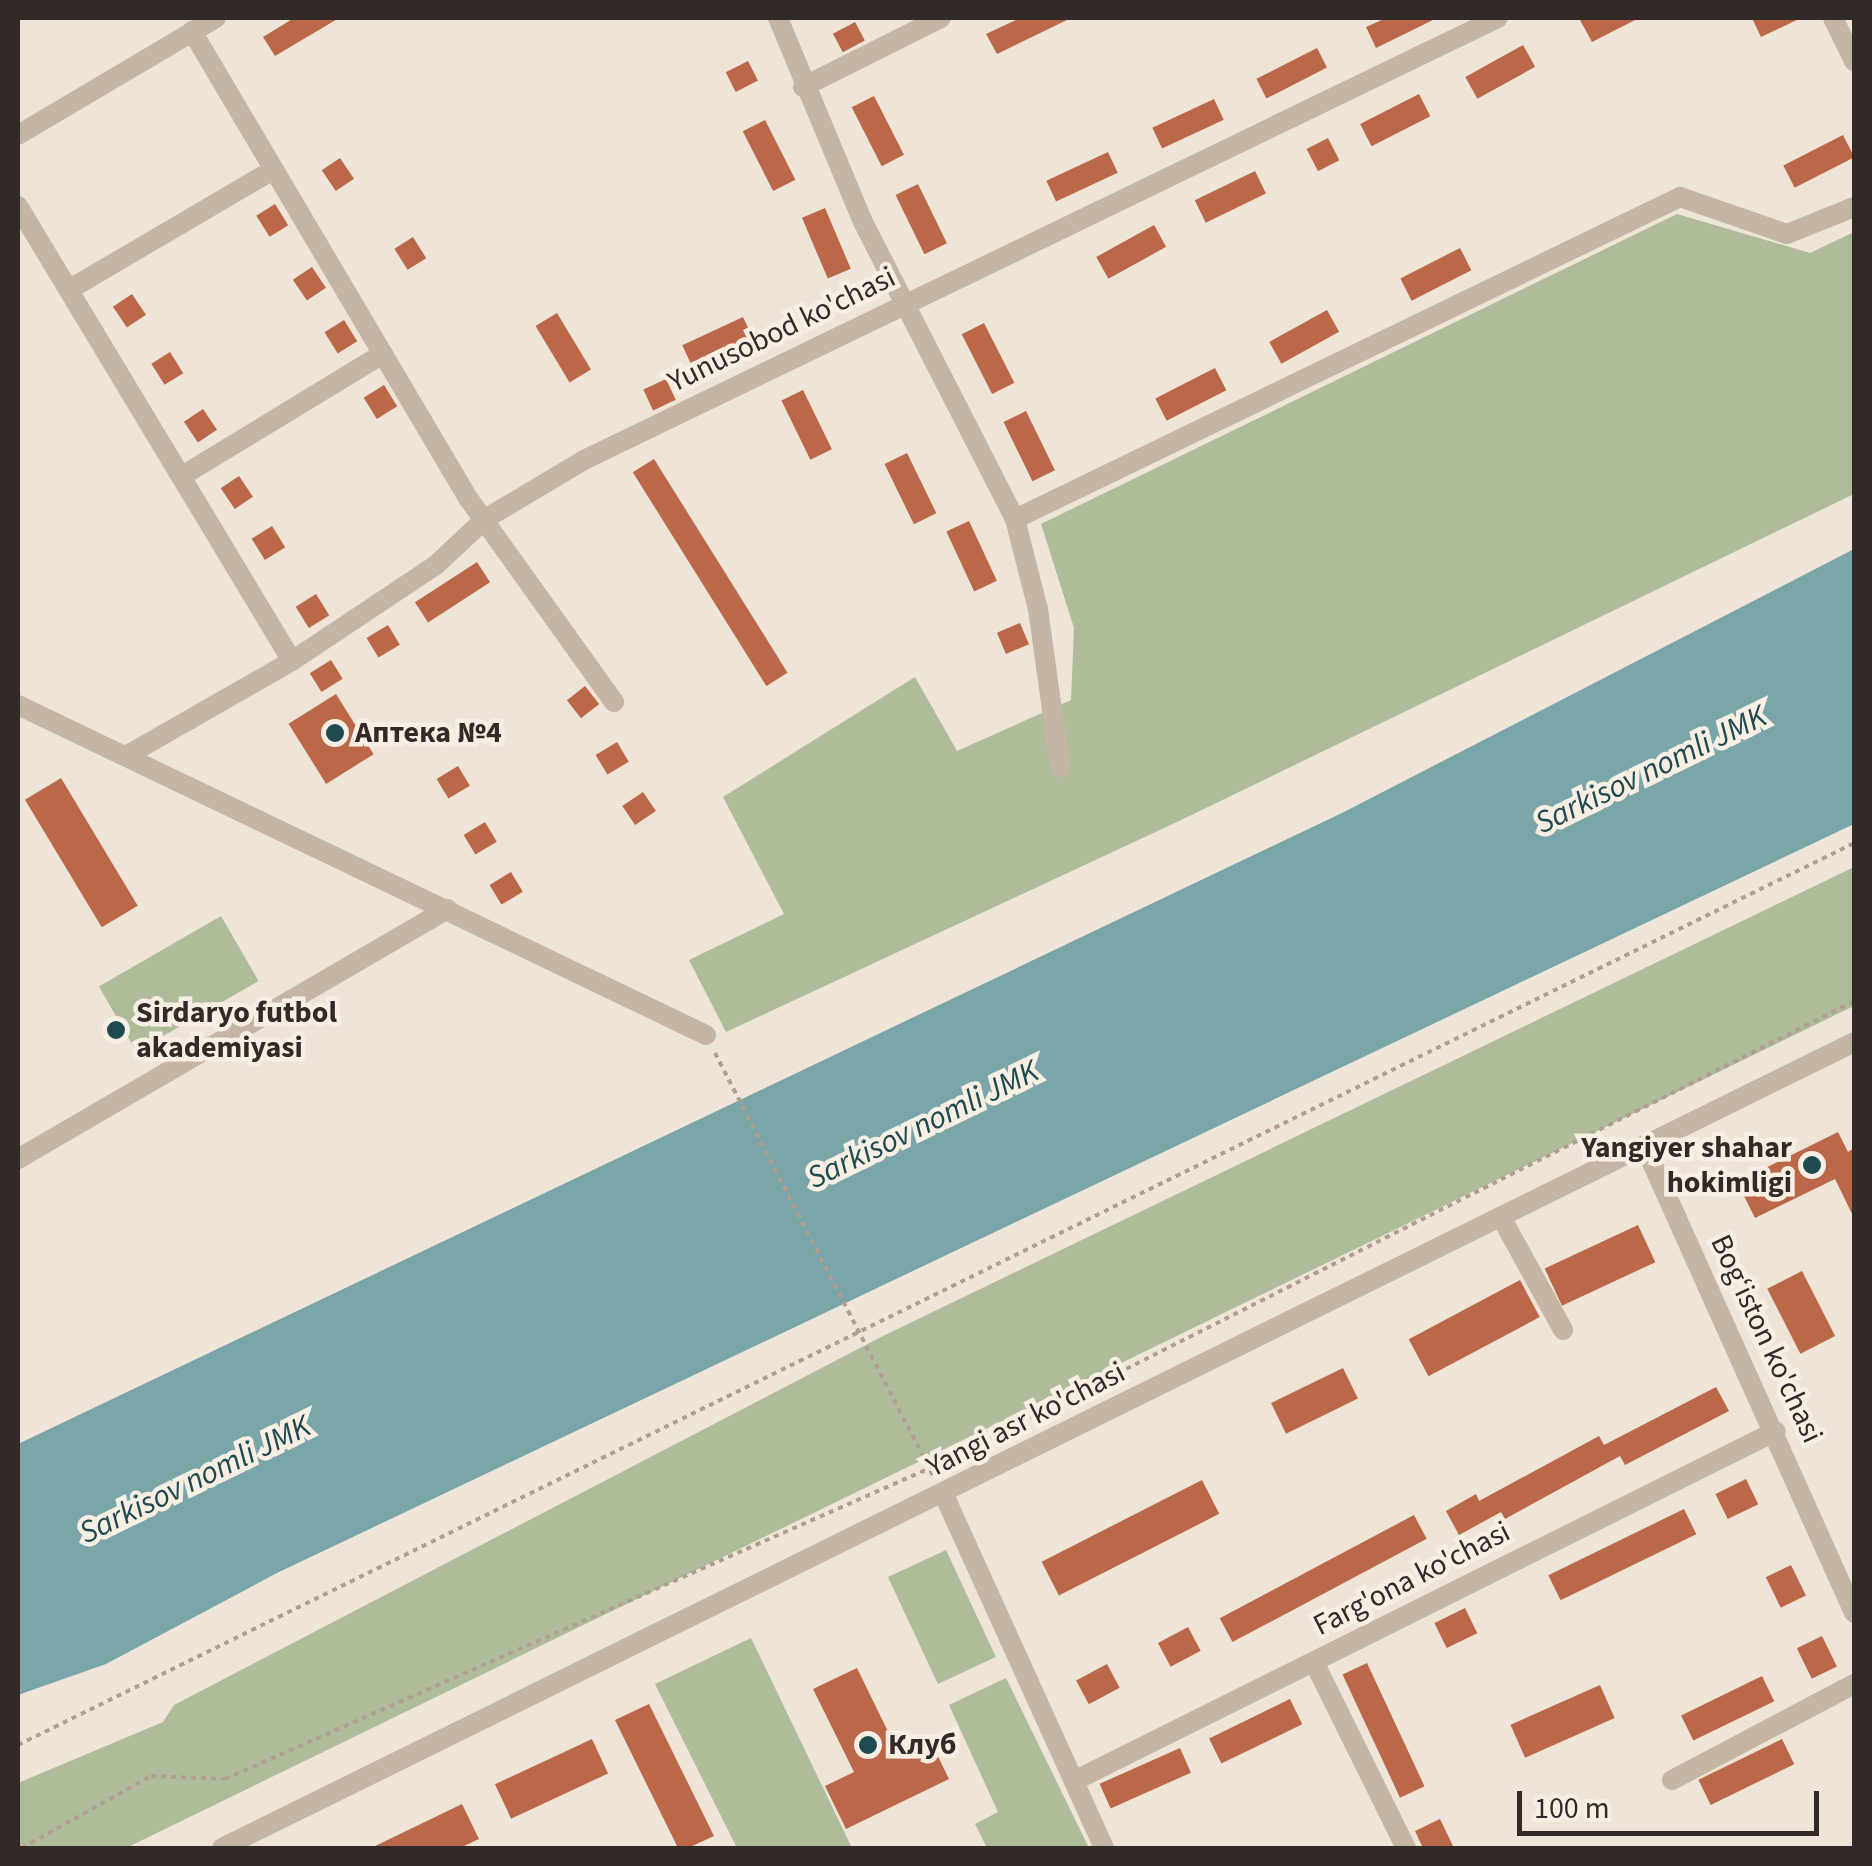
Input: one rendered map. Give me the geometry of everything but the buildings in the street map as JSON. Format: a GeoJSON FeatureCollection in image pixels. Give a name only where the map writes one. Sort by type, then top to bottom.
{"type":"FeatureCollection","features":[{"type":"Feature","properties":{"kind":"street"},"geometry":{"type":"LineString","coordinates":[[18,135],[213,18]]}},
{"type":"Feature","properties":{"kind":"street"},"geometry":{"type":"LineString","coordinates":[[778,18],[803,87],[903,302],[1015,519],[1038,609],[1060,767]]}},
{"type":"Feature","properties":{"kind":"street"},"geometry":{"type":"LineString","coordinates":[[803,87],[941,18]]}},
{"type":"Feature","properties":{"kind":"street","name":"Yunusobod ko'chasi"},"geometry":{"type":"LineString","coordinates":[[126,756],[292,662],[436,565],[485,519],[584,460],[903,302],[1498,18]]}},
{"type":"Feature","properties":{"kind":"street"},"geometry":{"type":"LineString","coordinates":[[1833,18],[1854,60]]}},
{"type":"Feature","properties":{"kind":"street"},"geometry":{"type":"LineString","coordinates":[[192,32],[382,354],[485,519],[614,702]]}},
{"type":"Feature","properties":{"kind":"street"},"geometry":{"type":"LineString","coordinates":[[70,289],[274,170]]}},
{"type":"Feature","properties":{"kind":"street"},"geometry":{"type":"LineString","coordinates":[[1015,519],[1680,197],[1787,234],[1854,207]]}},
{"type":"Feature","properties":{"kind":"street"},"geometry":{"type":"LineString","coordinates":[[18,206],[292,662]]}},
{"type":"Feature","properties":{"kind":"street"},"geometry":{"type":"LineString","coordinates":[[182,476],[382,354]]}},
{"type":"Feature","properties":{"kind":"street"},"geometry":{"type":"LineString","coordinates":[[18,705],[706,1035]]}},
{"type":"Feature","properties":{"kind":"street"},"geometry":{"type":"LineString","coordinates":[[18,1159],[448,908]]}},
{"type":"Feature","properties":{"kind":"street","name":"Yangi asr ko'chasi"},"geometry":{"type":"LineString","coordinates":[[222,1848],[944,1495],[1854,1042]]}},
{"type":"Feature","properties":{"kind":"street","name":"Bog‘iston ko'chasi"},"geometry":{"type":"LineString","coordinates":[[1644,1145],[1776,1431],[1854,1613]]}},
{"type":"Feature","properties":{"kind":"street"},"geometry":{"type":"LineString","coordinates":[[1501,1217],[1563,1330]]}},
{"type":"Feature","properties":{"kind":"street","name":"Farg'ona ko'chasi"},"geometry":{"type":"LineString","coordinates":[[1074,1781],[1776,1431]]}},
{"type":"Feature","properties":{"kind":"street"},"geometry":{"type":"LineString","coordinates":[[944,1495],[1104,1848]]}},
{"type":"Feature","properties":{"kind":"street"},"geometry":{"type":"LineString","coordinates":[[1314,1662],[1406,1848]]}},
{"type":"Feature","properties":{"kind":"street"},"geometry":{"type":"LineString","coordinates":[[1672,1780],[1854,1684]]}},
{"type":"Feature","properties":{"kind":"path"},"geometry":{"type":"LineString","coordinates":[[18,1745],[856,1328],[1854,843]]}},
{"type":"Feature","properties":{"kind":"path"},"geometry":{"type":"LineString","coordinates":[[22,1848],[151,1776],[225,1779],[930,1468],[1854,1001]]}},
{"type":"Feature","properties":{"kind":"path"},"geometry":{"type":"LineString","coordinates":[[706,1035],[944,1495]]}},
{"type":"Feature","properties":{"kind":"green space"},"geometry":{"type":"Polygon","coordinates":[[[1677,214],[1810,253],[1854,232],[1854,494],[1177,822],[726,1032],[689,960],[784,914],[723,797],[915,677],[957,751],[1071,700],[1074,628],[1041,524],[1677,214]]]}},
{"type":"Feature","properties":{"kind":"green space"},"geometry":{"type":"Polygon","coordinates":[[[1854,867],[1854,1006],[126,1848],[18,1848],[18,1783],[163,1722],[174,1705],[881,1337],[1854,867]]]}},
{"type":"Feature","properties":{"kind":"green space"},"geometry":{"type":"Polygon","coordinates":[[[221,916],[258,981],[136,1051],[99,986],[221,916]]]}},
{"type":"Feature","properties":{"kind":"green space"},"geometry":{"type":"Polygon","coordinates":[[[946,1550],[996,1657],[938,1684],[888,1577],[946,1550]]]}},
{"type":"Feature","properties":{"kind":"green space"},"geometry":{"type":"Polygon","coordinates":[[[751,1638],[852,1848],[737,1848],[655,1684],[751,1638]]]}},
{"type":"Feature","properties":{"kind":"green space"},"geometry":{"type":"Polygon","coordinates":[[[1006,1678],[1089,1848],[987,1848],[975,1824],[998,1812],[949,1705],[1006,1678]]]}},
{"type":"Feature","properties":{"kind":"water","name":"Sarkisov nomli JMK"},"geometry":{"type":"Polygon","coordinates":[[[1854,549],[1854,824],[277,1573],[106,1664],[18,1695],[18,1444],[1344,812],[1854,549]]]}},
{"type":"Feature","properties":{"kind":"place","name":"Аптека №4"},"geometry":{"type":"Point","coordinates":[335,733]}},
{"type":"Feature","properties":{"kind":"place","name":"Sirdaryo futbol akademiyasi"},"geometry":{"type":"Point","coordinates":[116,1030]}},
{"type":"Feature","properties":{"kind":"place","name":"Yangiyer shahar hokimligi"},"geometry":{"type":"Point","coordinates":[1812,1165]}},
{"type":"Feature","properties":{"kind":"place","name":"Клуб"},"geometry":{"type":"Point","coordinates":[868,1745]}}]}
